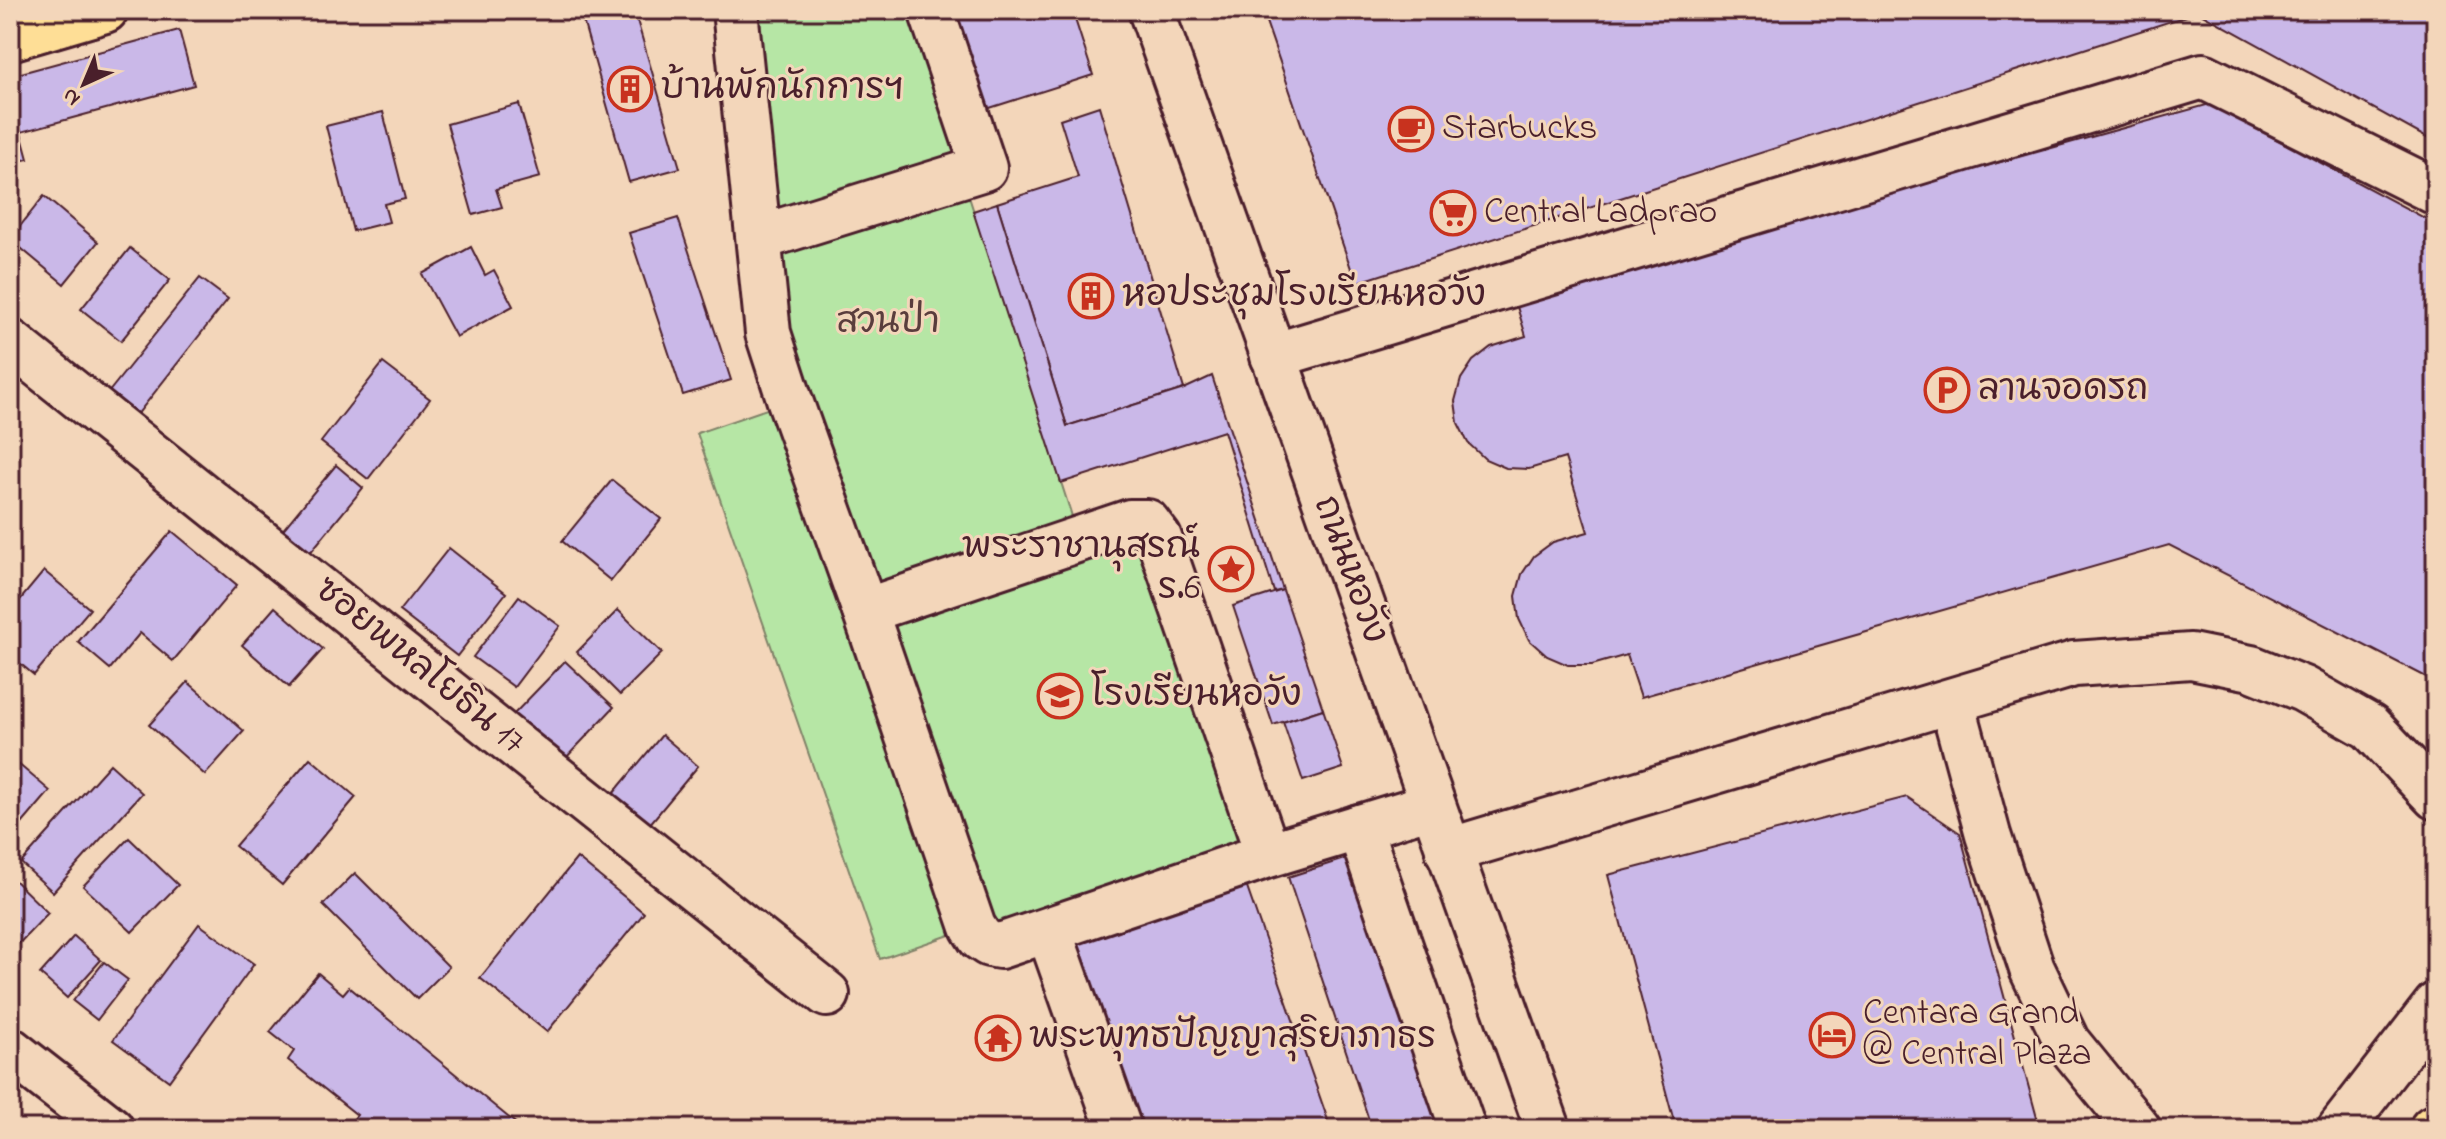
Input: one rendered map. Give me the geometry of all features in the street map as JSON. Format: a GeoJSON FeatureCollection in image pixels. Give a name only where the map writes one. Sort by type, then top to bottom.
{"type":"FeatureCollection","features":[{"type":"Feature","properties":{"kind":"main road"},"geometry":{"type":"LineString","coordinates":[[10,38],[105,10]]}},
{"type":"Feature","properties":{"kind":"street"},"geometry":{"type":"LineString","coordinates":[[735,10],[768,333],[973,927],[980,938],[1000,946],[1268,855],[1432,805]]}},
{"type":"Feature","properties":{"kind":"street"},"geometry":{"type":"LineString","coordinates":[[759,238],[984,168],[931,10]]}},
{"type":"Feature","properties":{"kind":"street","name":"ถนนหอวัง"},"geometry":{"type":"LineString","coordinates":[[1151,10],[1548,1129]]}},
{"type":"Feature","properties":{"kind":"street"},"geometry":{"type":"LineString","coordinates":[[1273,356],[2203,76],[2436,192]]}},
{"type":"Feature","properties":{"kind":"street","name":"ซอยพหลโยธิน 17"},"geometry":{"type":"LineString","coordinates":[[10,342],[827,994]]}},
{"type":"Feature","properties":{"kind":"street"},"geometry":{"type":"LineString","coordinates":[[865,611],[1130,522],[1147,522],[1159,538],[1268,855]]}},
{"type":"Feature","properties":{"kind":"street"},"geometry":{"type":"LineString","coordinates":[[1448,851],[2074,664],[2191,656],[2251,668],[2303,689],[2370,727],[2434,792]]}},
{"type":"Feature","properties":{"kind":"street"},"geometry":{"type":"LineString","coordinates":[[1952,702],[1988,835],[2032,969],[2067,1042],[2138,1129]]}},
{"type":"Feature","properties":{"kind":"street"},"geometry":{"type":"LineString","coordinates":[[1359,827],[1463,1129]]}},
{"type":"Feature","properties":{"kind":"street"},"geometry":{"type":"LineString","coordinates":[[1049,931],[1119,1129]]}},
{"type":"Feature","properties":{"kind":"street"},"geometry":{"type":"LineString","coordinates":[[2340,1129],[2436,1005]]}},
{"type":"Feature","properties":{"kind":"street"},"geometry":{"type":"LineString","coordinates":[[11,1052],[111,1129]]}},
{"type":"Feature","properties":{"kind":"green space","name":"สวนป่า"},"geometry":{"type":"Polygon","coordinates":[[[735,10],[931,10],[962,175],[1079,538],[1130,522],[1268,855],[989,944],[973,927],[880,959],[697,433],[790,401],[768,333],[735,10]]]}},
{"type":"Feature","properties":{"kind":"building","name":"บ้านพักนักการฯ"},"geometry":{"type":"Polygon","coordinates":[[[580,10],[634,10],[680,168],[629,182],[580,10]]]}},
{"type":"Feature","properties":{"kind":"building"},"geometry":{"type":"Polygon","coordinates":[[[938,10],[1072,10],[1093,75],[974,113],[938,10]]]}},
{"type":"Feature","properties":{"kind":"building","name":"Central Ladprao"},"geometry":{"type":"Polygon","coordinates":[[[1262,10],[2436,10],[2436,143],[2199,12],[1356,283],[1262,10]]]}},
{"type":"Feature","properties":{"kind":"building"},"geometry":{"type":"Polygon","coordinates":[[[179,30],[194,85],[21,132],[10,92],[10,76],[179,30]]]}},
{"type":"Feature","properties":{"kind":"building"},"geometry":{"type":"Polygon","coordinates":[[[10,92],[28,159],[10,163],[10,92]]]}},
{"type":"Feature","properties":{"kind":"building"},"geometry":{"type":"Polygon","coordinates":[[[519,104],[540,177],[496,189],[502,207],[473,215],[447,124],[519,104]]]}},
{"type":"Feature","properties":{"kind":"building","name":"ลานจอดรถ"},"geometry":{"type":"Polygon","coordinates":[[[2210,104],[2436,224],[2436,682],[2169,545],[1641,697],[1627,655],[1592,665],[1568,665],[1547,656],[1529,640],[1519,619],[1516,596],[1522,574],[1534,556],[1553,542],[1588,532],[1565,458],[1529,469],[1506,468],[1485,459],[1468,443],[1458,423],[1455,401],[1461,379],[1473,361],[1491,347],[1526,336],[1514,297],[2210,104]]]}},
{"type":"Feature","properties":{"kind":"building","name":"หอประชุมโรงเรียนหอวัง"},"geometry":{"type":"Polygon","coordinates":[[[1099,106],[1184,389],[1067,426],[997,203],[1078,177],[1060,119],[1099,106]]]}},
{"type":"Feature","properties":{"kind":"building"},"geometry":{"type":"Polygon","coordinates":[[[383,112],[405,199],[384,204],[389,222],[353,231],[326,126],[383,112]]]}},
{"type":"Feature","properties":{"kind":"building"},"geometry":{"type":"Polygon","coordinates":[[[44,196],[98,242],[64,284],[10,239],[44,196]]]}},
{"type":"Feature","properties":{"kind":"building"},"geometry":{"type":"Polygon","coordinates":[[[997,203],[1067,426],[1184,389],[1212,376],[1283,590],[1274,592],[1224,431],[1061,483],[973,211],[997,203]]]}},
{"type":"Feature","properties":{"kind":"building"},"geometry":{"type":"Polygon","coordinates":[[[678,218],[731,380],[683,395],[629,233],[678,218]]]}},
{"type":"Feature","properties":{"kind":"building"},"geometry":{"type":"Polygon","coordinates":[[[471,247],[485,275],[494,270],[513,306],[456,337],[422,274],[471,247]]]}},
{"type":"Feature","properties":{"kind":"building"},"geometry":{"type":"Polygon","coordinates":[[[130,248],[170,280],[121,341],[81,309],[130,248]]]}},
{"type":"Feature","properties":{"kind":"building"},"geometry":{"type":"Polygon","coordinates":[[[200,278],[228,299],[136,416],[108,393],[200,278]]]}},
{"type":"Feature","properties":{"kind":"building"},"geometry":{"type":"Polygon","coordinates":[[[383,363],[430,399],[368,479],[321,442],[383,363]]]}},
{"type":"Feature","properties":{"kind":"building"},"geometry":{"type":"Polygon","coordinates":[[[336,465],[363,488],[309,554],[281,532],[336,465]]]}},
{"type":"Feature","properties":{"kind":"building"},"geometry":{"type":"Polygon","coordinates":[[[612,480],[661,519],[611,581],[562,541],[612,480]]]}},
{"type":"Feature","properties":{"kind":"building"},"geometry":{"type":"Polygon","coordinates":[[[172,531],[237,585],[173,661],[140,633],[110,669],[78,642],[172,531]]]}},
{"type":"Feature","properties":{"kind":"building"},"geometry":{"type":"Polygon","coordinates":[[[449,548],[506,593],[457,656],[399,611],[449,548]]]}},
{"type":"Feature","properties":{"kind":"building"},"geometry":{"type":"Polygon","coordinates":[[[44,571],[90,609],[34,675],[10,655],[10,612],[44,571]]]}},
{"type":"Feature","properties":{"kind":"building"},"geometry":{"type":"Polygon","coordinates":[[[1283,590],[1323,709],[1273,725],[1233,606],[1283,590]]]}},
{"type":"Feature","properties":{"kind":"building"},"geometry":{"type":"Polygon","coordinates":[[[519,596],[560,626],[514,687],[473,657],[519,596]]]}},
{"type":"Feature","properties":{"kind":"building"},"geometry":{"type":"Polygon","coordinates":[[[275,607],[323,649],[289,687],[242,645],[275,607]]]}},
{"type":"Feature","properties":{"kind":"building"},"geometry":{"type":"Polygon","coordinates":[[[618,610],[662,653],[620,695],[577,652],[618,610]]]}},
{"type":"Feature","properties":{"kind":"building"},"geometry":{"type":"Polygon","coordinates":[[[565,661],[614,707],[563,761],[514,714],[565,661]]]}},
{"type":"Feature","properties":{"kind":"building"},"geometry":{"type":"Polygon","coordinates":[[[188,682],[244,731],[205,775],[149,725],[188,682]]]}},
{"type":"Feature","properties":{"kind":"building"},"geometry":{"type":"Polygon","coordinates":[[[1323,709],[1343,768],[1303,781],[1283,722],[1323,709]]]}},
{"type":"Feature","properties":{"kind":"building"},"geometry":{"type":"Polygon","coordinates":[[[662,735],[698,766],[649,825],[613,794],[662,735]]]}},
{"type":"Feature","properties":{"kind":"building"},"geometry":{"type":"Polygon","coordinates":[[[10,757],[50,791],[10,838],[10,757]]]}},
{"type":"Feature","properties":{"kind":"building"},"geometry":{"type":"Polygon","coordinates":[[[310,758],[356,797],[282,885],[235,846],[310,758]]]}},
{"type":"Feature","properties":{"kind":"building"},"geometry":{"type":"Polygon","coordinates":[[[110,764],[142,793],[53,892],[21,863],[110,764]]]}},
{"type":"Feature","properties":{"kind":"building","name":"Centara Grand @ Central Plaza"},"geometry":{"type":"Polygon","coordinates":[[[1907,797],[1960,833],[2040,1129],[1676,1129],[1608,875],[1907,797]]]}},
{"type":"Feature","properties":{"kind":"building"},"geometry":{"type":"Polygon","coordinates":[[[129,838],[178,885],[132,932],[83,886],[129,838]]]}},
{"type":"Feature","properties":{"kind":"building"},"geometry":{"type":"Polygon","coordinates":[[[1360,854],[1452,1129],[1372,1129],[1288,877],[1360,854]]]}},
{"type":"Feature","properties":{"kind":"building"},"geometry":{"type":"Polygon","coordinates":[[[577,858],[644,913],[547,1032],[480,978],[577,858]]]}},
{"type":"Feature","properties":{"kind":"building"},"geometry":{"type":"Polygon","coordinates":[[[355,873],[449,967],[417,999],[323,905],[355,873]]]}},
{"type":"Feature","properties":{"kind":"building"},"geometry":{"type":"Polygon","coordinates":[[[13,879],[48,913],[10,953],[10,883],[13,879]]]}},
{"type":"Feature","properties":{"kind":"building"},"geometry":{"type":"Polygon","coordinates":[[[1244,879],[1331,1129],[1143,1129],[1076,940],[1244,879]]]}},
{"type":"Feature","properties":{"kind":"building"},"geometry":{"type":"Polygon","coordinates":[[[199,924],[254,964],[169,1081],[113,1040],[199,924]]]}},
{"type":"Feature","properties":{"kind":"building"},"geometry":{"type":"Polygon","coordinates":[[[74,936],[101,960],[67,998],[40,974],[74,936]]]}},
{"type":"Feature","properties":{"kind":"building"},"geometry":{"type":"Polygon","coordinates":[[[104,962],[128,980],[97,1020],[73,1001],[104,962]]]}},
{"type":"Feature","properties":{"kind":"building"},"geometry":{"type":"Polygon","coordinates":[[[318,973],[343,994],[349,987],[519,1126],[517,1129],[349,1129],[347,1127],[357,1115],[288,1060],[294,1051],[270,1032],[318,973]]]}},
{"type":"Feature","properties":{"kind":"place","name":"บ้านพักนักการฯ"},"geometry":{"type":"Point","coordinates":[630,89]}},
{"type":"Feature","properties":{"kind":"place","name":"Starbucks"},"geometry":{"type":"Point","coordinates":[1411,129]}},
{"type":"Feature","properties":{"kind":"place","name":"Central Ladprao"},"geometry":{"type":"Point","coordinates":[1453,213]}},
{"type":"Feature","properties":{"kind":"place","name":"หอประชุมโรงเรียนหอวัง"},"geometry":{"type":"Point","coordinates":[1091,296]}},
{"type":"Feature","properties":{"kind":"place","name":"ลานจอดรถ"},"geometry":{"type":"Point","coordinates":[1947,390]}},
{"type":"Feature","properties":{"kind":"place","name":"พระราชานุสรณ์ ร.6"},"geometry":{"type":"Point","coordinates":[1231,569]}},
{"type":"Feature","properties":{"kind":"place","name":"โรงเรียนหอวัง"},"geometry":{"type":"Point","coordinates":[1060,696]}},
{"type":"Feature","properties":{"kind":"place","name":"Centara Grand @ Central Plaza"},"geometry":{"type":"Point","coordinates":[1832,1035]}},
{"type":"Feature","properties":{"kind":"place","name":"พระพุทธปัญญาสุริยาภาธร"},"geometry":{"type":"Point","coordinates":[998,1038]}}]}
